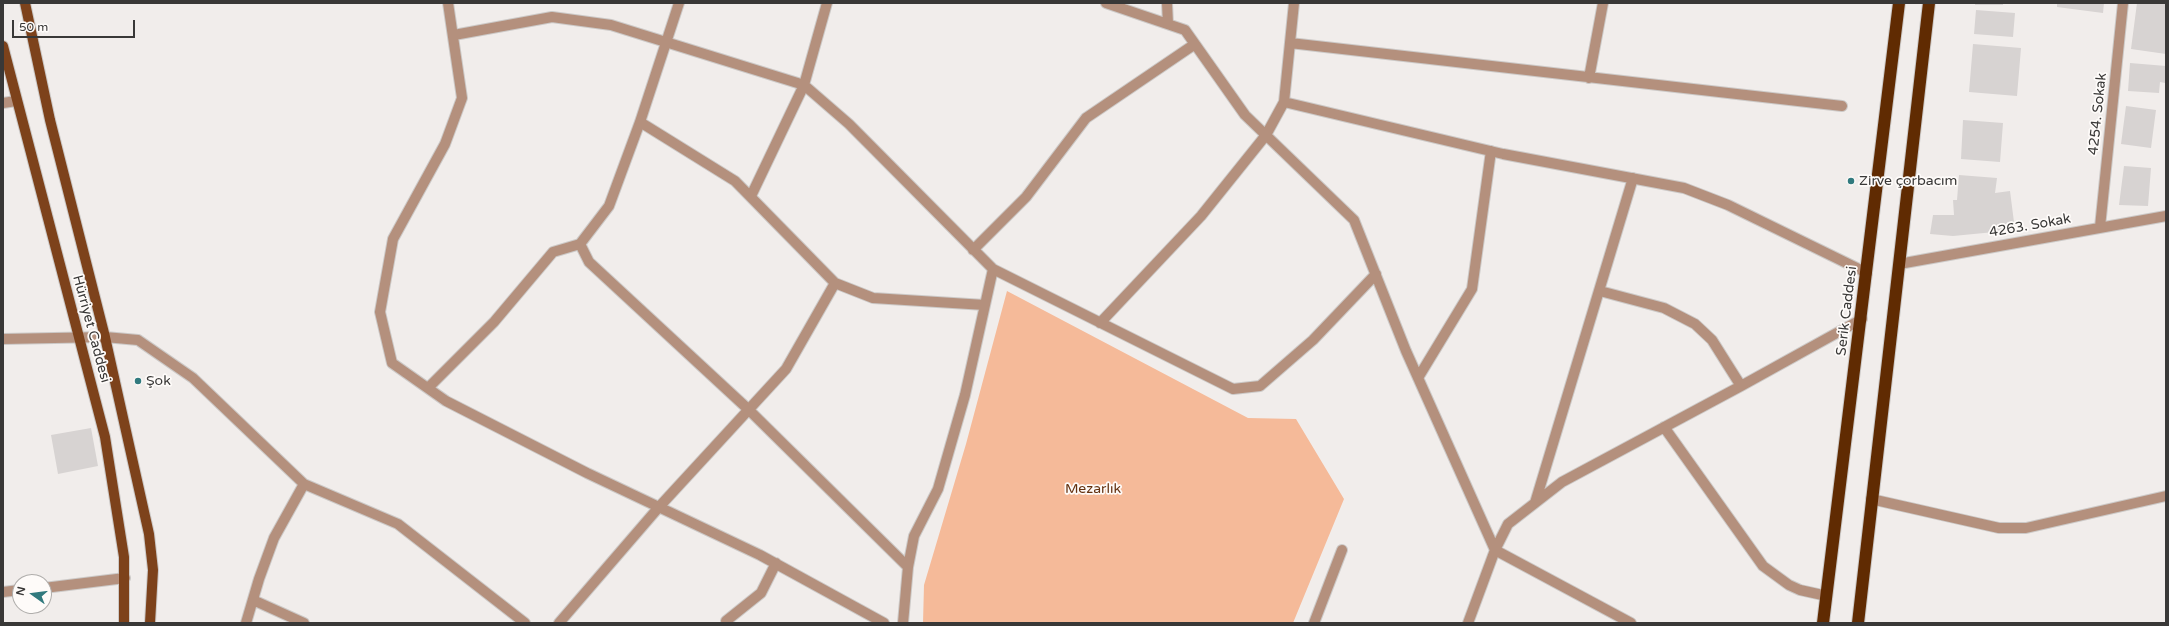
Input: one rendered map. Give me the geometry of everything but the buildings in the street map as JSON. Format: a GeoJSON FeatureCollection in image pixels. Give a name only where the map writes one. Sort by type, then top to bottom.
{"type":"FeatureCollection","features":[{"type":"Feature","properties":{"kind":"highway","name":"Serik Caddesi"},"geometry":{"type":"LineString","coordinates":[[1823,623],[1862,319],[1899,3]]}},
{"type":"Feature","properties":{"kind":"highway"},"geometry":{"type":"LineString","coordinates":[[1858,623],[1929,3]]}},
{"type":"Feature","properties":{"kind":"main road"},"geometry":{"type":"LineString","coordinates":[[25,3],[50,120],[105,337],[151,548],[153,570],[150,623]]}},
{"type":"Feature","properties":{"kind":"main road","name":"Hürriyet Caddesi"},"geometry":{"type":"LineString","coordinates":[[3,46],[16,101],[105,436],[121,532],[125,578],[124,623]]}},
{"type":"Feature","properties":{"kind":"street"},"geometry":{"type":"LineString","coordinates":[[448,3],[454,35],[462,98],[445,144],[393,239],[380,312],[392,363],[446,401],[580,469],[776,563],[884,623]]}},
{"type":"Feature","properties":{"kind":"street"},"geometry":{"type":"LineString","coordinates":[[428,388],[494,322],[553,252],[580,244],[609,206],[640,122],[679,3]]}},
{"type":"Feature","properties":{"kind":"street"},"geometry":{"type":"LineString","coordinates":[[751,196],[804,85],[827,3]]}},
{"type":"Feature","properties":{"kind":"street"},"geometry":{"type":"LineString","coordinates":[[1106,3],[1185,30],[1245,115],[1354,220],[1418,378],[1496,550],[1631,623]]}},
{"type":"Feature","properties":{"kind":"street"},"geometry":{"type":"LineString","coordinates":[[1167,3],[1168,24]]}},
{"type":"Feature","properties":{"kind":"street"},"geometry":{"type":"LineString","coordinates":[[1100,323],[1201,216],[1266,135],[1284,102],[1294,3]]}},
{"type":"Feature","properties":{"kind":"street"},"geometry":{"type":"LineString","coordinates":[[1589,78],[1603,3]]}},
{"type":"Feature","properties":{"kind":"street","name":"4254. Sokak"},"geometry":{"type":"LineString","coordinates":[[2100,227],[2123,3]]}},
{"type":"Feature","properties":{"kind":"street"},"geometry":{"type":"LineString","coordinates":[[454,35],[552,17],[611,25],[804,85],[848,124],[993,269],[1233,389],[1260,386],[1313,340],[1376,274]]}},
{"type":"Feature","properties":{"kind":"street"},"geometry":{"type":"LineString","coordinates":[[1290,43],[1842,106]]}},
{"type":"Feature","properties":{"kind":"street"},"geometry":{"type":"LineString","coordinates":[[974,250],[1026,197],[1086,118],[1195,44]]}},
{"type":"Feature","properties":{"kind":"street"},"geometry":{"type":"LineString","coordinates":[[3,103],[16,101]]}},
{"type":"Feature","properties":{"kind":"street"},"geometry":{"type":"LineString","coordinates":[[1284,102],[1491,151],[1684,188],[1728,205],[1867,274]]}},
{"type":"Feature","properties":{"kind":"street"},"geometry":{"type":"LineString","coordinates":[[640,122],[735,181],[835,283],[873,298],[985,305]]}},
{"type":"Feature","properties":{"kind":"street"},"geometry":{"type":"LineString","coordinates":[[1418,378],[1472,289],[1491,151]]}},
{"type":"Feature","properties":{"kind":"street"},"geometry":{"type":"LineString","coordinates":[[1535,503],[1633,178]]}},
{"type":"Feature","properties":{"kind":"street","name":"4263. Sokak"},"geometry":{"type":"LineString","coordinates":[[1899,264],[2166,216]]}},
{"type":"Feature","properties":{"kind":"street"},"geometry":{"type":"LineString","coordinates":[[580,244],[589,262],[749,410],[908,567]]}},
{"type":"Feature","properties":{"kind":"street"},"geometry":{"type":"LineString","coordinates":[[903,623],[908,567],[914,536],[938,489],[965,395],[993,269]]}},
{"type":"Feature","properties":{"kind":"street"},"geometry":{"type":"LineString","coordinates":[[559,623],[659,507],[786,369],[835,283]]}},
{"type":"Feature","properties":{"kind":"street"},"geometry":{"type":"LineString","coordinates":[[1600,291],[1664,308],[1695,324],[1712,340],[1741,386]]}},
{"type":"Feature","properties":{"kind":"street"},"geometry":{"type":"LineString","coordinates":[[1468,623],[1496,550],[1508,524],[1562,482],[1862,319]]}},
{"type":"Feature","properties":{"kind":"street"},"geometry":{"type":"LineString","coordinates":[[3,339],[105,337],[138,340],[193,378],[304,484],[398,524],[525,623]]}},
{"type":"Feature","properties":{"kind":"street"},"geometry":{"type":"LineString","coordinates":[[1664,427],[1763,566],[1790,585],[1800,590],[1827,596]]}},
{"type":"Feature","properties":{"kind":"street"},"geometry":{"type":"LineString","coordinates":[[246,623],[252,600],[274,538],[304,484]]}},
{"type":"Feature","properties":{"kind":"street"},"geometry":{"type":"LineString","coordinates":[[1871,500],[1999,528],[2026,528],[2166,496]]}},
{"type":"Feature","properties":{"kind":"street"},"geometry":{"type":"LineString","coordinates":[[1314,623],[1342,550]]}},
{"type":"Feature","properties":{"kind":"street"},"geometry":{"type":"LineString","coordinates":[[726,621],[760,593],[776,563]]}},
{"type":"Feature","properties":{"kind":"street"},"geometry":{"type":"LineString","coordinates":[[52,587],[125,578]]}},
{"type":"Feature","properties":{"kind":"street"},"geometry":{"type":"LineString","coordinates":[[252,600],[304,623]]}},
{"type":"Feature","properties":{"kind":"green space","name":"Mezarlık"},"geometry":{"type":"Polygon","coordinates":[[[1007,291],[1248,418],[1296,419],[1344,499],[1293,623],[923,623],[924,585],[966,444],[1007,291]]]}},
{"type":"Feature","properties":{"kind":"place","name":"Zirve çorbacım"},"geometry":{"type":"Point","coordinates":[1851,181]}},
{"type":"Feature","properties":{"kind":"place","name":"Şok"},"geometry":{"type":"Point","coordinates":[138,381]}}]}
